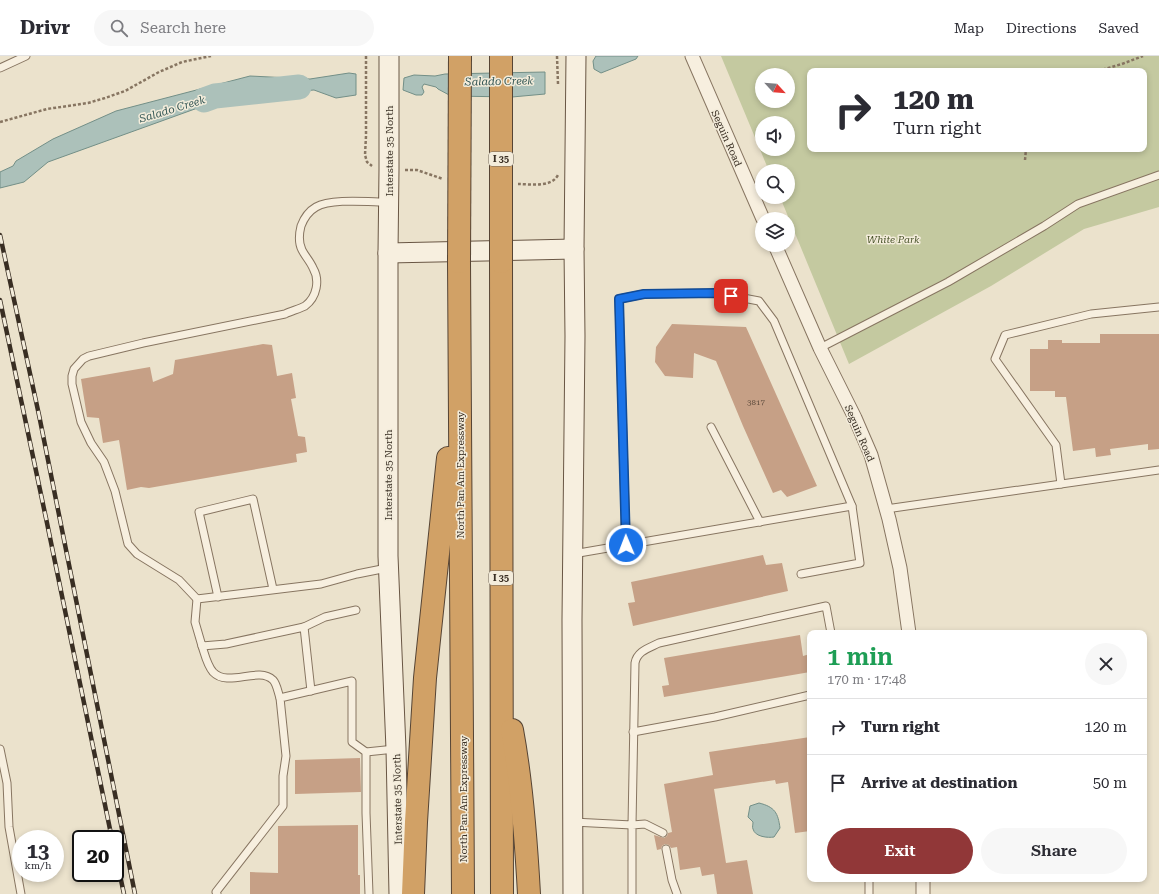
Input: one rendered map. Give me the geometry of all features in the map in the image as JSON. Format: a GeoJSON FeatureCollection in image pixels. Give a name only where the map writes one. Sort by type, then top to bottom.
{"type":"FeatureCollection","features":[{"type":"Feature","properties":{"kind":"highway","name":"North Pan Am Expressway"},"geometry":{"type":"LineString","coordinates":[[460,56],[459,342],[463,894]]}},
{"type":"Feature","properties":{"kind":"highway","name":"I 35"},"geometry":{"type":"LineString","coordinates":[[501,56],[502,894]]}},
{"type":"Feature","properties":{"kind":"highway"},"geometry":{"type":"LineString","coordinates":[[413,894],[425,678],[440,543],[459,342]]}},
{"type":"Feature","properties":{"kind":"highway"},"geometry":{"type":"LineString","coordinates":[[502,672],[517,756],[528,894]]}},
{"type":"Feature","properties":{"kind":"main road","name":"Interstate 35 North"},"geometry":{"type":"LineString","coordinates":[[389,56],[389,567],[396,749],[399,894]]}},
{"type":"Feature","properties":{"kind":"main road"},"geometry":{"type":"LineString","coordinates":[[574,894],[573,554],[576,56]]}},
{"type":"Feature","properties":{"kind":"main road"},"geometry":{"type":"LineString","coordinates":[[388,253],[574,249]]}},
{"type":"Feature","properties":{"kind":"street","name":"Seguin Road"},"geometry":{"type":"LineString","coordinates":[[692,56],[760,212]]}},
{"type":"Feature","properties":{"kind":"street","name":"Seguin Road"},"geometry":{"type":"LineString","coordinates":[[778,252],[820,348],[855,418],[871,455],[900,568],[908,630]]}},
{"type":"Feature","properties":{"kind":"street"},"geometry":{"type":"LineString","coordinates":[[922,882],[923,894]]}},
{"type":"Feature","properties":{"kind":"lane"},"geometry":{"type":"LineString","coordinates":[[0,68],[26,56]]}},
{"type":"Feature","properties":{"kind":"lane"},"geometry":{"type":"LineString","coordinates":[[820,348],[948,282],[1044,226],[1078,204],[1159,175]]}},
{"type":"Feature","properties":{"kind":"lane"},"geometry":{"type":"LineString","coordinates":[[216,894],[216,892],[283,806],[283,776],[286,756],[280,698],[274,681],[266,676],[232,678],[222,677],[213,673],[207,663],[195,622],[197,599],[179,580],[137,554],[128,544],[115,491],[104,462],[91,443],[81,422],[72,384],[72,376],[74,369],[83,359],[89,356],[143,343],[285,314],[305,306],[317,290],[317,279],[314,268],[302,250],[299,240],[303,221],[309,213],[316,207],[326,203],[388,202]]}},
{"type":"Feature","properties":{"kind":"lane"},"geometry":{"type":"LineString","coordinates":[[626,545],[619,299],[644,294],[717,293],[759,301],[774,321],[852,506],[860,562],[801,574]]}},
{"type":"Feature","properties":{"kind":"lane"},"geometry":{"type":"LineString","coordinates":[[1061,484],[1056,445],[995,359],[1005,335],[1091,314],[1159,306]]}},
{"type":"Feature","properties":{"kind":"lane"},"geometry":{"type":"LineString","coordinates":[[711,427],[760,522]]}},
{"type":"Feature","properties":{"kind":"lane"},"geometry":{"type":"LineString","coordinates":[[886,509],[1159,470]]}},
{"type":"Feature","properties":{"kind":"lane"},"geometry":{"type":"LineString","coordinates":[[218,597],[199,512],[253,499],[273,589]]}},
{"type":"Feature","properties":{"kind":"lane"},"geometry":{"type":"LineString","coordinates":[[573,554],[852,506]]}},
{"type":"Feature","properties":{"kind":"lane"},"geometry":{"type":"LineString","coordinates":[[197,599],[321,584],[389,567]]}},
{"type":"Feature","properties":{"kind":"lane"},"geometry":{"type":"LineString","coordinates":[[632,894],[636,658],[641,652],[659,643],[826,606],[830,630]]}},
{"type":"Feature","properties":{"kind":"lane"},"geometry":{"type":"LineString","coordinates":[[202,646],[226,644],[304,627],[325,616],[356,610]]}},
{"type":"Feature","properties":{"kind":"lane"},"geometry":{"type":"LineString","coordinates":[[304,627],[311,691]]}},
{"type":"Feature","properties":{"kind":"lane"},"geometry":{"type":"LineString","coordinates":[[280,698],[352,681],[352,742],[366,752],[396,749]]}},
{"type":"Feature","properties":{"kind":"lane"},"geometry":{"type":"LineString","coordinates":[[634,732],[715,717],[807,696]]}},
{"type":"Feature","properties":{"kind":"lane"},"geometry":{"type":"LineString","coordinates":[[0,749],[9,827],[21,894]]}},
{"type":"Feature","properties":{"kind":"lane"},"geometry":{"type":"LineString","coordinates":[[366,752],[366,813],[369,894]]}},
{"type":"Feature","properties":{"kind":"lane"},"geometry":{"type":"LineString","coordinates":[[573,822],[632,825],[645,824],[663,833]]}},
{"type":"Feature","properties":{"kind":"lane"},"geometry":{"type":"LineString","coordinates":[[666,849],[672,880],[677,894]]}},
{"type":"Feature","properties":{"kind":"lane"},"geometry":{"type":"LineString","coordinates":[[869,882],[869,894]]}},
{"type":"Feature","properties":{"kind":"path"},"geometry":{"type":"LineString","coordinates":[[0,122],[47,109],[88,103],[105,98],[125,91],[159,72],[182,62],[211,56]]}},
{"type":"Feature","properties":{"kind":"path"},"geometry":{"type":"LineString","coordinates":[[1108,68],[1143,56]]}},
{"type":"Feature","properties":{"kind":"path"},"geometry":{"type":"LineString","coordinates":[[1025,160],[1026,152]]}},
{"type":"Feature","properties":{"kind":"green space","name":"White Park"},"geometry":{"type":"Polygon","coordinates":[[[721,56],[1159,56],[1159,207],[1084,229],[991,286],[849,364],[795,233],[795,212],[786,212],[783,204],[795,204],[795,164],[766,164],[763,156],[795,156],[795,116],[755,116],[755,137],[721,56]]]}},
{"type":"Feature","properties":{"kind":"water"},"geometry":{"type":"Polygon","coordinates":[[[596,56],[638,56],[636,59],[601,73],[594,69],[593,61],[596,56]]]}},
{"type":"Feature","properties":{"kind":"water"},"geometry":{"type":"Polygon","coordinates":[[[545,72],[545,94],[512,97],[451,96],[436,87],[424,84],[422,87],[424,92],[422,95],[416,95],[403,90],[404,78],[414,75],[435,76],[445,74],[545,72]]]}},
{"type":"Feature","properties":{"kind":"water"},"geometry":{"type":"Polygon","coordinates":[[[349,73],[356,74],[356,95],[336,98],[314,90],[274,93],[253,88],[48,162],[24,182],[0,188],[0,172],[13,166],[16,161],[53,139],[116,111],[250,76],[310,79],[349,73]]]}},
{"type":"Feature","properties":{"kind":"water"},"geometry":{"type":"Polygon","coordinates":[[[759,803],[769,806],[777,815],[780,828],[774,837],[765,837],[754,832],[753,822],[748,817],[750,806],[759,803]]]}},
{"type":"Feature","properties":{"kind":"building"},"geometry":{"type":"Polygon","coordinates":[[[672,324],[746,327],[817,486],[787,497],[781,490],[773,493],[716,361],[694,353],[693,378],[665,376],[655,362],[656,347],[672,324]]]}},
{"type":"Feature","properties":{"kind":"building"},"geometry":{"type":"Polygon","coordinates":[[[1100,334],[1159,334],[1159,449],[1148,450],[1148,444],[1110,449],[1111,455],[1096,457],[1095,448],[1073,451],[1066,397],[1055,397],[1055,391],[1030,391],[1030,349],[1048,349],[1048,340],[1062,340],[1062,343],[1100,343],[1100,334]]]}},
{"type":"Feature","properties":{"kind":"building"},"geometry":{"type":"Polygon","coordinates":[[[263,344],[272,345],[277,376],[292,373],[296,398],[291,399],[298,436],[305,437],[307,452],[296,454],[297,462],[149,488],[141,487],[127,490],[119,440],[103,443],[99,418],[87,417],[81,379],[150,367],[153,382],[173,374],[175,360],[263,344]]]}},
{"type":"Feature","properties":{"kind":"building"},"geometry":{"type":"Polygon","coordinates":[[[763,555],[766,565],[782,563],[788,591],[633,626],[628,603],[635,602],[631,582],[763,555]]]}},
{"type":"Feature","properties":{"kind":"building"},"geometry":{"type":"Polygon","coordinates":[[[800,635],[803,656],[807,655],[807,673],[664,697],[662,686],[669,685],[664,658],[800,635]]]}},
{"type":"Feature","properties":{"kind":"building"},"geometry":{"type":"Polygon","coordinates":[[[807,737],[807,831],[795,833],[788,782],[776,784],[775,780],[714,789],[726,863],[747,860],[753,894],[717,894],[714,874],[702,876],[700,867],[680,870],[677,847],[671,848],[669,845],[665,844],[661,849],[657,850],[654,835],[664,838],[668,833],[672,832],[664,784],[713,775],[709,752],[807,737]]]}},
{"type":"Feature","properties":{"kind":"building"},"geometry":{"type":"Polygon","coordinates":[[[360,758],[361,792],[295,794],[295,760],[360,758]]]}},
{"type":"Feature","properties":{"kind":"building"},"geometry":{"type":"Polygon","coordinates":[[[358,825],[358,875],[360,875],[360,894],[250,894],[250,872],[278,873],[278,826],[358,825]]]}},
{"type":"Feature","properties":{"kind":"waterway","name":"Salado Creek"},"geometry":{"type":"LineString","coordinates":[[204,100],[215,96],[299,87]]}},
{"type":"Feature","properties":{"kind":"railway"},"geometry":{"type":"LineString","coordinates":[[0,235],[39,415],[135,894]]}},
{"type":"Feature","properties":{"kind":"railway"},"geometry":{"type":"LineString","coordinates":[[0,300],[110,830]]}},
{"type":"Feature","properties":{"kind":"railway"},"geometry":{"type":"LineString","coordinates":[[121,882],[124,894]]}},
{"type":"Feature","properties":{"kind":"route"},"geometry":{"type":"LineString","coordinates":[[626,545],[619,299],[644,294],[717,293],[731,296]]}}]}
